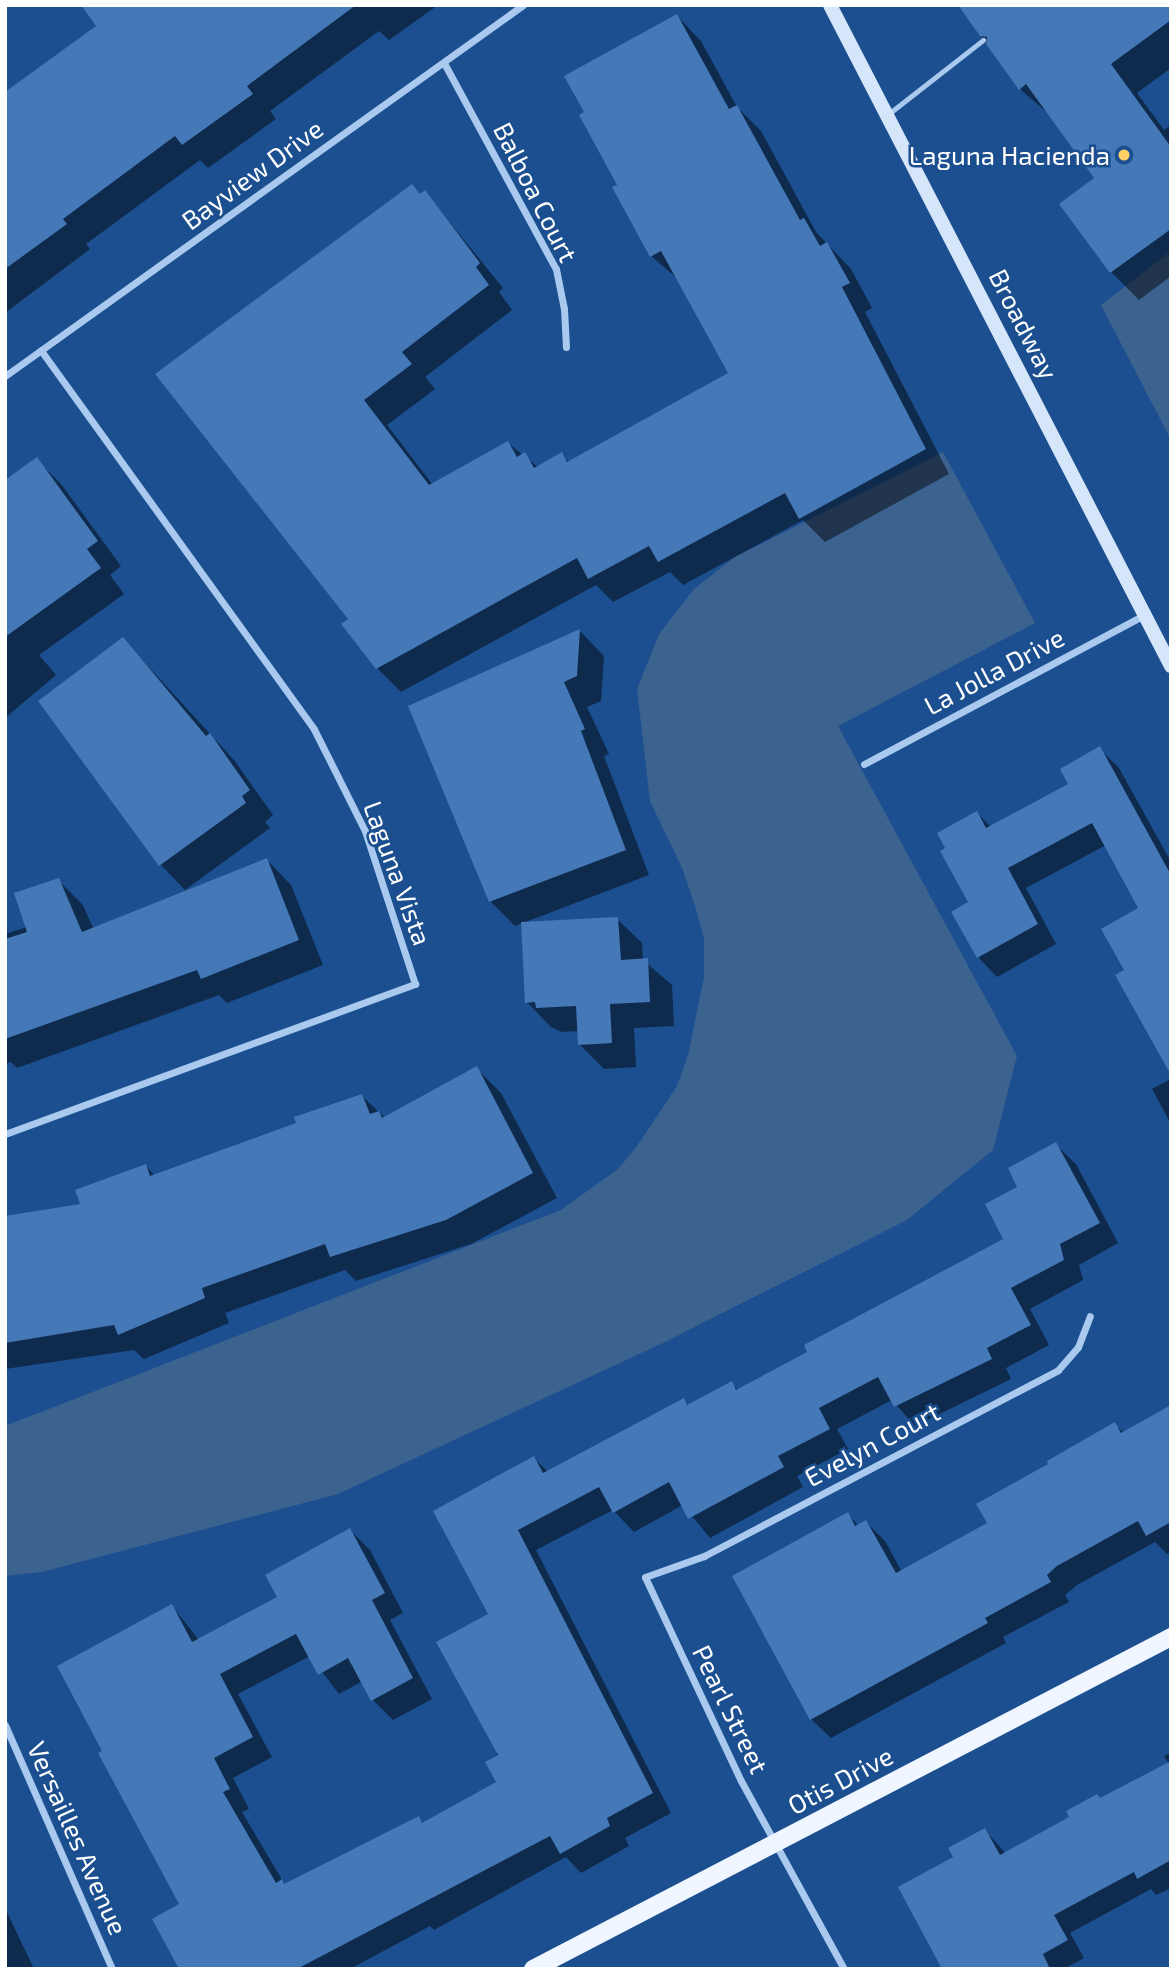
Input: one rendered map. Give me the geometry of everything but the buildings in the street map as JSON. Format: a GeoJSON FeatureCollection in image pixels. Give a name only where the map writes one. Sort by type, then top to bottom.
{"type":"FeatureCollection","features":[{"type":"Feature","properties":{"kind":"main road","name":"Otis Drive"},"geometry":{"type":"LineString","coordinates":[[533,1969],[1171,1637]]}},
{"type":"Feature","properties":{"kind":"street","name":"Bayview Drive"},"geometry":{"type":"LineString","coordinates":[[5,376],[523,5]]}},
{"type":"Feature","properties":{"kind":"street","name":"Broadway"},"geometry":{"type":"LineString","coordinates":[[830,5],[1171,666]]}},
{"type":"Feature","properties":{"kind":"street","name":"Balboa Court"},"geometry":{"type":"LineString","coordinates":[[444,63],[556,269],[565,309],[566,347]]}},
{"type":"Feature","properties":{"kind":"street","name":"Laguna Vista"},"geometry":{"type":"LineString","coordinates":[[5,1134],[415,984],[365,831],[314,729],[41,350]]}},
{"type":"Feature","properties":{"kind":"street","name":"La Jolla Drive"},"geometry":{"type":"LineString","coordinates":[[864,764],[1144,615]]}},
{"type":"Feature","properties":{"kind":"street","name":"Evelyn Court"},"geometry":{"type":"LineString","coordinates":[[645,1577],[704,1556],[1058,1370],[1078,1347],[1090,1316]]}},
{"type":"Feature","properties":{"kind":"street","name":"Pearl Street"},"geometry":{"type":"LineString","coordinates":[[645,1577],[776,1843],[844,1969]]}},
{"type":"Feature","properties":{"kind":"street","name":"Versailles Avenue"},"geometry":{"type":"LineString","coordinates":[[5,1725],[113,1969]]}},
{"type":"Feature","properties":{"kind":"lane"},"geometry":{"type":"LineString","coordinates":[[887,115],[983,40]]}},
{"type":"Feature","properties":{"kind":"water"},"geometry":{"type":"Polygon","coordinates":[[[1171,251],[1171,440],[1101,305],[1171,251]]]}},
{"type":"Feature","properties":{"kind":"water"},"geometry":{"type":"Polygon","coordinates":[[[943,452],[1035,623],[838,726],[1017,1056],[993,1150],[907,1220],[663,1343],[338,1494],[42,1572],[5,1576],[5,1426],[561,1210],[618,1169],[637,1146],[677,1086],[688,1055],[704,977],[704,939],[696,909],[682,868],[650,801],[637,689],[659,634],[694,589],[735,557],[943,452]]]}},
{"type":"Feature","properties":{"kind":"place","name":"Laguna Hacienda"},"geometry":{"type":"Point","coordinates":[1124,155]}}]}
